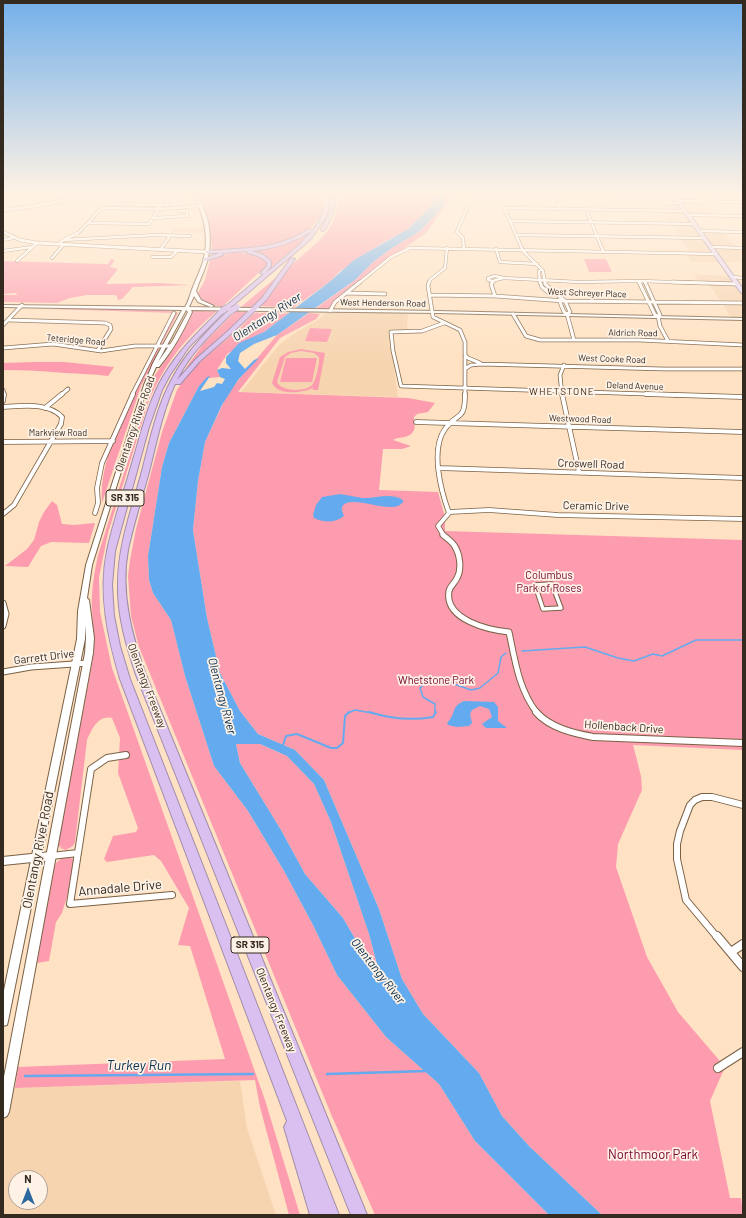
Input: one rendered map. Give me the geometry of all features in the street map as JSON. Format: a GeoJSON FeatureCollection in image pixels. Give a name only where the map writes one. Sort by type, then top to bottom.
{"type":"FeatureCollection","features":[{"type":"Feature","properties":{"kind":"highway"},"geometry":{"type":"LineString","coordinates":[[207,252],[233,251]]}},
{"type":"Feature","properties":{"kind":"highway","name":"Olentangy Freeway"},"geometry":{"type":"LineString","coordinates":[[294,251],[251,287],[187,346],[167,375],[159,390],[150,414],[116,528],[110,551],[107,575],[107,598],[114,645],[125,679],[272,1058],[331,1215]]}},
{"type":"Feature","properties":{"kind":"highway","name":"Olentangy Freeway"},"geometry":{"type":"LineString","coordinates":[[302,251],[237,307],[227,310],[190,353],[176,376],[163,408],[124,551],[121,573],[121,596],[129,642],[141,675],[359,1215]]}},
{"type":"Feature","properties":{"kind":"highway"},"geometry":{"type":"LineString","coordinates":[[207,252],[244,252],[262,256],[270,263],[267,269],[255,280],[251,287]]}},
{"type":"Feature","properties":{"kind":"highway"},"geometry":{"type":"LineString","coordinates":[[205,260],[223,254],[244,252]]}},
{"type":"Feature","properties":{"kind":"highway"},"geometry":{"type":"LineString","coordinates":[[163,408],[183,376],[254,309],[275,286],[293,259]]}},
{"type":"Feature","properties":{"kind":"highway"},"geometry":{"type":"LineString","coordinates":[[272,1058],[318,1215]]}},
{"type":"Feature","properties":{"kind":"main road"},"geometry":{"type":"LineString","coordinates":[[714,251],[743,292]]}},
{"type":"Feature","properties":{"kind":"main road","name":"Olentangy River Road"},"geometry":{"type":"LineString","coordinates":[[3,1022],[76,663],[89,565],[142,399],[164,346],[183,312],[187,308],[207,252]]}},
{"type":"Feature","properties":{"kind":"main road"},"geometry":{"type":"LineString","coordinates":[[194,291],[197,299],[201,302],[227,310]]}},
{"type":"Feature","properties":{"kind":"main road","name":"West Henderson Road"},"geometry":{"type":"LineString","coordinates":[[3,305],[227,310],[254,309],[568,314],[743,319]]}},
{"type":"Feature","properties":{"kind":"main road","name":"Olentangy River Road"},"geometry":{"type":"LineString","coordinates":[[153,371],[172,346],[189,312],[187,308]]}},
{"type":"Feature","properties":{"kind":"main road","name":"Olentangy River Road"},"geometry":{"type":"LineString","coordinates":[[3,1112],[88,662],[90,638],[85,592]]}},
{"type":"Feature","properties":{"kind":"street"},"geometry":{"type":"LineString","coordinates":[[17,261],[28,251]]}},
{"type":"Feature","properties":{"kind":"street"},"geometry":{"type":"LineString","coordinates":[[52,258],[58,251]]}},
{"type":"Feature","properties":{"kind":"street"},"geometry":{"type":"LineString","coordinates":[[152,257],[171,257],[176,251]]}},
{"type":"Feature","properties":{"kind":"street"},"geometry":{"type":"LineString","coordinates":[[190,251],[207,252]]}},
{"type":"Feature","properties":{"kind":"street"},"geometry":{"type":"LineString","coordinates":[[330,310],[335,302],[346,293],[391,257],[403,251]]}},
{"type":"Feature","properties":{"kind":"street"},"geometry":{"type":"LineString","coordinates":[[447,251],[446,268],[442,273],[430,280],[428,286],[432,312],[435,318],[457,328],[463,333],[465,342],[465,408],[459,417],[446,427],[440,440],[440,488],[449,512]]}},
{"type":"Feature","properties":{"kind":"street"},"geometry":{"type":"LineString","coordinates":[[496,251],[499,261],[502,263],[538,264]]}},
{"type":"Feature","properties":{"kind":"street"},"geometry":{"type":"LineString","coordinates":[[523,251],[538,264],[543,271],[543,280],[546,287],[565,301],[570,312],[568,314],[574,340]]}},
{"type":"Feature","properties":{"kind":"street"},"geometry":{"type":"LineString","coordinates":[[590,251],[716,254]]}},
{"type":"Feature","properties":{"kind":"street"},"geometry":{"type":"LineString","coordinates":[[541,269],[539,271],[539,280],[544,290],[560,301],[564,312],[568,314]]}},
{"type":"Feature","properties":{"kind":"street"},"geometry":{"type":"LineString","coordinates":[[504,278],[493,281],[488,280],[488,277],[497,276],[504,278],[578,282],[639,281],[738,284]]}},
{"type":"Feature","properties":{"kind":"street"},"geometry":{"type":"LineString","coordinates":[[733,278],[743,278]]}},
{"type":"Feature","properties":{"kind":"street"},"geometry":{"type":"LineString","coordinates":[[493,281],[491,284],[495,296]]}},
{"type":"Feature","properties":{"kind":"street"},"geometry":{"type":"LineString","coordinates":[[639,281],[655,315],[658,316]]}},
{"type":"Feature","properties":{"kind":"street"},"geometry":{"type":"LineString","coordinates":[[646,282],[660,315],[658,316],[660,326],[668,341]]}},
{"type":"Feature","properties":{"kind":"street"},"geometry":{"type":"LineString","coordinates":[[346,293],[385,294]]}},
{"type":"Feature","properties":{"kind":"street","name":"West Schreyer Place"},"geometry":{"type":"LineString","coordinates":[[430,295],[495,296],[560,301],[654,303],[743,302]]}},
{"type":"Feature","properties":{"kind":"street"},"geometry":{"type":"LineString","coordinates":[[3,325],[22,305]]}},
{"type":"Feature","properties":{"kind":"street","name":"Olentangy River Road"},"geometry":{"type":"LineString","coordinates":[[95,513],[98,503],[97,488],[102,463],[113,441],[125,410],[174,313]]}},
{"type":"Feature","properties":{"kind":"street","name":"Aldrich Road"},"geometry":{"type":"LineString","coordinates":[[514,314],[524,334],[540,340],[668,341],[743,345]]}},
{"type":"Feature","properties":{"kind":"street"},"geometry":{"type":"LineString","coordinates":[[9,320],[94,322],[108,324],[111,329],[98,350]]}},
{"type":"Feature","properties":{"kind":"street","name":"Deland Avenue"},"geometry":{"type":"LineString","coordinates":[[444,323],[424,331],[391,332],[401,386],[743,397]]}},
{"type":"Feature","properties":{"kind":"street","name":"Teteridge Road"},"geometry":{"type":"LineString","coordinates":[[3,348],[53,344],[98,350],[135,346],[172,346]]}},
{"type":"Feature","properties":{"kind":"street","name":"West Cooke Road"},"geometry":{"type":"LineString","coordinates":[[465,355],[481,364]]}},
{"type":"Feature","properties":{"kind":"street","name":"West Cooke Road"},"geometry":{"type":"LineString","coordinates":[[465,369],[481,364],[564,365],[664,369],[743,369]]}},
{"type":"Feature","properties":{"kind":"street"},"geometry":{"type":"LineString","coordinates":[[564,365],[560,375],[562,392],[579,472]]}},
{"type":"Feature","properties":{"kind":"street"},"geometry":{"type":"LineString","coordinates":[[45,408],[68,389]]}},
{"type":"Feature","properties":{"kind":"street"},"geometry":{"type":"LineString","coordinates":[[3,390],[3,401]]}},
{"type":"Feature","properties":{"kind":"street"},"geometry":{"type":"LineString","coordinates":[[3,407],[21,406],[45,408],[57,412],[62,417],[61,424],[14,505],[3,514]]}},
{"type":"Feature","properties":{"kind":"street","name":"Westwood Road"},"geometry":{"type":"LineString","coordinates":[[416,422],[743,432]]}},
{"type":"Feature","properties":{"kind":"street","name":"Markview Road"},"geometry":{"type":"LineString","coordinates":[[3,442],[113,441]]}},
{"type":"Feature","properties":{"kind":"street","name":"Croswell Road"},"geometry":{"type":"LineString","coordinates":[[439,468],[743,478]]}},
{"type":"Feature","properties":{"kind":"street","name":"Ceramic Drive"},"geometry":{"type":"LineString","coordinates":[[449,512],[494,510],[558,515],[622,515],[692,519],[743,519]]}},
{"type":"Feature","properties":{"kind":"street","name":"Hollenback Drive"},"geometry":{"type":"LineString","coordinates":[[449,512],[448,515],[441,520],[438,526],[440,532],[454,544],[460,565],[458,576],[449,592],[450,602],[457,613],[470,622],[488,629],[509,632],[522,691],[538,715],[555,726],[574,733],[606,737],[743,743]]}},
{"type":"Feature","properties":{"kind":"street"},"geometry":{"type":"LineString","coordinates":[[552,584],[561,608],[543,609],[534,585],[552,584]]}},
{"type":"Feature","properties":{"kind":"street"},"geometry":{"type":"LineString","coordinates":[[3,603],[6,614],[3,626]]}},
{"type":"Feature","properties":{"kind":"street","name":"Garrett Drive"},"geometry":{"type":"LineString","coordinates":[[3,672],[31,667],[88,662]]}},
{"type":"Feature","properties":{"kind":"street"},"geometry":{"type":"LineString","coordinates":[[3,861],[78,853],[91,769],[107,757],[126,755]]}},
{"type":"Feature","properties":{"kind":"street"},"geometry":{"type":"LineString","coordinates":[[743,805],[712,797],[702,797],[695,800],[690,805],[680,831],[677,844],[677,859],[683,892],[686,900],[691,908],[743,967]]}},
{"type":"Feature","properties":{"kind":"street","name":"Annadale Drive"},"geometry":{"type":"LineString","coordinates":[[78,853],[70,904],[172,895]]}},
{"type":"Feature","properties":{"kind":"street"},"geometry":{"type":"LineString","coordinates":[[731,952],[743,944]]}},
{"type":"Feature","properties":{"kind":"street"},"geometry":{"type":"LineString","coordinates":[[718,1068],[743,1052]]}},
{"type":"Feature","properties":{"kind":"shaded area"},"geometry":{"type":"Polygon","coordinates":[[[689,251],[743,251],[743,262],[691,262],[686,253],[690,252],[689,251]]]}},
{"type":"Feature","properties":{"kind":"shaded area"},"geometry":{"type":"Polygon","coordinates":[[[694,274],[743,277],[743,320],[733,320],[709,284],[700,284],[694,274]]]}},
{"type":"Feature","properties":{"kind":"shaded area"},"geometry":{"type":"Polygon","coordinates":[[[326,313],[408,313],[407,330],[391,330],[392,354],[398,397],[241,392],[279,345],[293,334],[319,319],[326,313]]]}},
{"type":"Feature","properties":{"kind":"shaded area"},"geometry":{"type":"Polygon","coordinates":[[[240,1081],[247,1128],[276,1215],[3,1215],[3,1096],[15,1088],[240,1081]]]}},
{"type":"Feature","properties":{"kind":"green space"},"geometry":{"type":"Polygon","coordinates":[[[242,251],[291,251],[271,267],[270,260],[264,256],[242,251]]]}},
{"type":"Feature","properties":{"kind":"green space"},"geometry":{"type":"Polygon","coordinates":[[[308,251],[370,251],[339,272],[328,283],[293,308],[260,306],[260,304],[271,294],[285,273],[308,251]]]}},
{"type":"Feature","properties":{"kind":"green space"},"geometry":{"type":"Polygon","coordinates":[[[388,251],[401,251],[379,266],[328,309],[315,309],[355,280],[373,262],[388,251]]]}},
{"type":"Feature","properties":{"kind":"green space"},"geometry":{"type":"Polygon","coordinates":[[[231,253],[246,253],[254,255],[263,259],[268,264],[222,307],[201,302],[198,293],[205,280],[210,260],[218,256],[231,253]]]}},
{"type":"Feature","properties":{"kind":"green space"},"geometry":{"type":"Polygon","coordinates":[[[111,259],[115,260],[110,267],[118,269],[106,284],[160,283],[191,285],[133,287],[122,299],[118,300],[116,295],[87,295],[70,298],[57,303],[3,302],[3,295],[16,295],[17,293],[3,294],[3,261],[108,264],[111,259]]]}},
{"type":"Feature","properties":{"kind":"green space"},"geometry":{"type":"Polygon","coordinates":[[[584,259],[606,259],[612,272],[589,272],[584,259]]]}},
{"type":"Feature","properties":{"kind":"green space"},"geometry":{"type":"Polygon","coordinates":[[[280,274],[274,285],[254,307],[241,307],[280,274]]]}},
{"type":"Feature","properties":{"kind":"green space"},"geometry":{"type":"Polygon","coordinates":[[[51,309],[138,309],[171,311],[178,313],[161,345],[159,344],[174,313],[51,309]]]}},
{"type":"Feature","properties":{"kind":"green space"},"geometry":{"type":"Polygon","coordinates":[[[194,311],[217,311],[195,331],[176,352],[161,376],[148,403],[108,533],[99,577],[100,612],[112,668],[265,1100],[300,1215],[289,1215],[260,1107],[255,1080],[15,1088],[18,1067],[225,1059],[190,946],[178,945],[189,908],[161,861],[154,855],[107,862],[104,859],[113,836],[136,832],[138,828],[118,773],[120,738],[112,718],[99,721],[93,727],[87,740],[75,842],[73,846],[66,850],[60,848],[62,846],[59,847],[58,845],[93,658],[94,640],[92,597],[98,555],[155,375],[172,351],[191,313],[194,311]]]}},
{"type":"Feature","properties":{"kind":"green space"},"geometry":{"type":"Polygon","coordinates":[[[236,311],[247,312],[235,326],[185,369],[204,343],[236,311]]]}},
{"type":"Feature","properties":{"kind":"green space"},"geometry":{"type":"Polygon","coordinates":[[[258,312],[261,314],[260,313],[289,313],[264,332],[227,354],[217,370],[220,377],[209,377],[199,386],[169,443],[162,467],[148,556],[149,580],[153,593],[171,620],[185,676],[214,766],[248,811],[284,871],[313,925],[337,975],[386,1037],[439,1084],[475,1141],[549,1215],[375,1215],[331,1114],[139,647],[131,616],[128,576],[136,529],[162,432],[177,390],[185,378],[194,367],[240,328],[253,314],[258,312]]]}},
{"type":"Feature","properties":{"kind":"green space","name":"Whetstone Park"},"geometry":{"type":"Polygon","coordinates":[[[309,313],[320,314],[316,319],[280,338],[238,392],[408,398],[435,403],[428,412],[417,414],[414,417],[415,428],[410,435],[393,440],[411,446],[402,449],[383,449],[379,490],[438,492],[445,517],[445,531],[743,540],[743,750],[633,745],[641,776],[642,790],[618,844],[616,867],[647,957],[678,1012],[725,1067],[710,1101],[730,1198],[741,1198],[743,1215],[602,1215],[529,1146],[502,1116],[479,1073],[423,1014],[402,979],[379,909],[324,780],[295,750],[258,734],[240,711],[220,673],[207,618],[193,530],[198,481],[205,442],[229,391],[277,335],[309,313]]]}},
{"type":"Feature","properties":{"kind":"green space"},"geometry":{"type":"Polygon","coordinates":[[[310,328],[332,329],[327,342],[305,341],[310,328]]]}},
{"type":"Feature","properties":{"kind":"green space"},"geometry":{"type":"Polygon","coordinates":[[[160,348],[141,386],[102,503],[102,484],[112,444],[139,384],[157,349],[160,348]]]}},
{"type":"Feature","properties":{"kind":"green space"},"geometry":{"type":"Polygon","coordinates":[[[301,349],[325,353],[318,390],[313,390],[313,388],[297,392],[285,392],[275,387],[272,383],[280,357],[288,352],[301,349]],[[301,351],[291,353],[285,357],[277,382],[284,388],[294,390],[304,389],[312,385],[316,376],[319,359],[319,357],[314,353],[301,351]]]}},
{"type":"Feature","properties":{"kind":"green space"},"geometry":{"type":"Polygon","coordinates":[[[286,358],[317,358],[312,382],[280,382],[286,358]]]}},
{"type":"Feature","properties":{"kind":"green space"},"geometry":{"type":"Polygon","coordinates":[[[64,362],[114,367],[108,376],[42,371],[3,370],[3,363],[64,362]]]}},
{"type":"Feature","properties":{"kind":"green space"},"geometry":{"type":"Polygon","coordinates":[[[52,501],[57,505],[62,524],[74,525],[95,523],[89,543],[51,542],[41,546],[28,567],[5,566],[27,549],[34,540],[39,522],[52,501]]]}},
{"type":"Feature","properties":{"kind":"green space"},"geometry":{"type":"Polygon","coordinates":[[[236,744],[260,744],[287,756],[314,784],[331,822],[369,934],[379,973],[360,947],[343,918],[305,874],[281,830],[240,763],[236,744]]]}},
{"type":"Feature","properties":{"kind":"green space"},"geometry":{"type":"Polygon","coordinates":[[[62,858],[73,859],[68,894],[62,913],[56,922],[49,961],[37,963],[53,871],[56,863],[62,858]]]}},
{"type":"Feature","properties":{"kind":"water","name":"Olentangy River"},"geometry":{"type":"Polygon","coordinates":[[[370,251],[388,251],[373,262],[355,280],[277,335],[254,344],[240,353],[238,361],[245,369],[254,360],[259,358],[238,380],[222,405],[205,442],[198,481],[193,530],[207,618],[220,673],[240,711],[258,734],[295,750],[324,780],[379,909],[402,979],[423,1014],[479,1073],[502,1116],[529,1146],[602,1215],[549,1215],[475,1141],[439,1084],[386,1037],[337,975],[313,925],[284,871],[248,811],[214,766],[185,676],[171,620],[153,593],[149,580],[148,556],[162,467],[169,443],[199,386],[207,377],[210,376],[200,391],[214,387],[217,383],[222,384],[225,379],[220,377],[217,370],[222,368],[231,369],[226,363],[226,357],[239,343],[264,332],[328,283],[354,260],[370,251]],[[236,744],[240,763],[281,830],[305,874],[343,918],[360,947],[379,972],[369,934],[331,822],[314,784],[287,756],[260,744],[236,744]]]}},
{"type":"Feature","properties":{"kind":"water"},"geometry":{"type":"Polygon","coordinates":[[[340,494],[362,498],[393,496],[403,500],[403,502],[398,506],[390,507],[354,502],[347,503],[342,507],[344,516],[337,520],[322,521],[314,518],[313,515],[316,505],[322,497],[340,494]]]}},
{"type":"Feature","properties":{"kind":"water"},"geometry":{"type":"Polygon","coordinates":[[[464,701],[494,702],[498,707],[498,721],[507,728],[486,728],[482,724],[492,717],[489,709],[480,706],[472,710],[470,714],[472,723],[469,726],[457,727],[448,725],[447,723],[455,708],[464,701]]]}},
{"type":"Feature","properties":{"kind":"waterway"},"geometry":{"type":"LineString","coordinates":[[522,651],[585,647],[618,658],[634,661],[653,654],[662,656],[696,640],[743,640]]}},
{"type":"Feature","properties":{"kind":"waterway"},"geometry":{"type":"LineString","coordinates":[[435,713],[435,704],[423,697],[420,688],[429,680],[437,678],[471,690],[480,688],[498,673],[501,657],[506,653]]}},
{"type":"Feature","properties":{"kind":"waterway"},"geometry":{"type":"LineString","coordinates":[[348,713],[355,710],[372,713]]}},
{"type":"Feature","properties":{"kind":"waterway"},"geometry":{"type":"LineString","coordinates":[[369,712],[393,718],[408,719],[433,717],[436,712]]}},
{"type":"Feature","properties":{"kind":"waterway"},"geometry":{"type":"LineString","coordinates":[[283,745],[286,736],[297,734],[331,748],[337,748],[343,743],[345,716],[348,713]]}},
{"type":"Feature","properties":{"kind":"waterway","name":"Turkey Run"},"geometry":{"type":"LineString","coordinates":[[327,1074],[427,1071]]}},
{"type":"Feature","properties":{"kind":"waterway","name":"Turkey Run"},"geometry":{"type":"LineString","coordinates":[[25,1076],[253,1074]]}},
{"type":"Feature","properties":{"kind":"district","name":"WHETSTONE"},"geometry":{"type":"Point","coordinates":[562,392]}},
{"type":"Feature","properties":{"kind":"park label","name":"Columbus Park of Roses"},"geometry":{"type":"Point","coordinates":[549,581]}},
{"type":"Feature","properties":{"kind":"park label","name":"Northmoor Park"},"geometry":{"type":"Point","coordinates":[653,1155]}}]}
